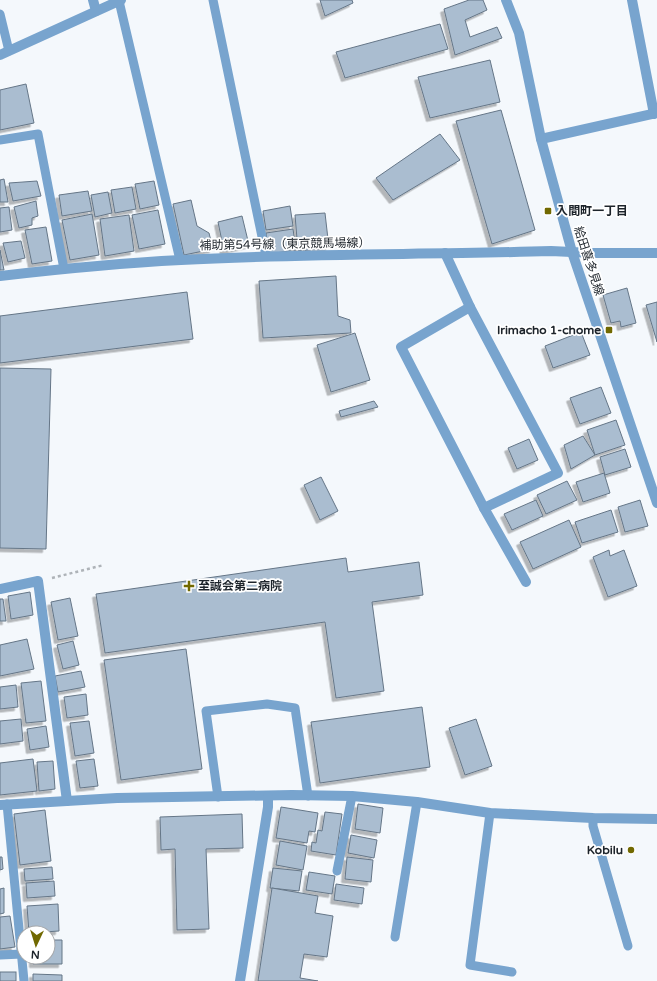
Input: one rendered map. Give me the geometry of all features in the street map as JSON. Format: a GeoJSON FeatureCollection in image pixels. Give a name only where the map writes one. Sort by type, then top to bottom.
{"type":"FeatureCollection","features":[{"type":"Feature","properties":{"kind":"street"},"geometry":{"type":"LineString","coordinates":[[93,0],[96,12]]}},
{"type":"Feature","properties":{"kind":"street"},"geometry":{"type":"LineString","coordinates":[[5,53],[120,0]]}},
{"type":"Feature","properties":{"kind":"street","name":"給田喜多見線"},"geometry":{"type":"LineString","coordinates":[[506,0],[519,33],[541,139],[572,252],[657,503]]}},
{"type":"Feature","properties":{"kind":"street"},"geometry":{"type":"LineString","coordinates":[[541,139],[655,113],[632,0]]}},
{"type":"Feature","properties":{"kind":"street","name":"補助第54号線（東京競馬場線）"},"geometry":{"type":"LineString","coordinates":[[0,276],[64,269],[180,260],[266,256],[572,252],[657,253]]}},
{"type":"Feature","properties":{"kind":"street"},"geometry":{"type":"LineString","coordinates":[[446,253],[470,307],[558,473],[484,508]]}},
{"type":"Feature","properties":{"kind":"street"},"geometry":{"type":"LineString","coordinates":[[470,307],[401,347],[484,508],[526,582]]}},
{"type":"Feature","properties":{"kind":"street"},"geometry":{"type":"LineString","coordinates":[[0,589],[38,581],[67,801]]}},
{"type":"Feature","properties":{"kind":"street"},"geometry":{"type":"LineString","coordinates":[[240,981],[268,807],[268,796]]}},
{"type":"Feature","properties":{"kind":"street"},"geometry":{"type":"LineString","coordinates":[[4,804],[117,798],[352,796],[417,802],[490,813],[593,818],[657,819]]}},
{"type":"Feature","properties":{"kind":"lane"},"geometry":{"type":"LineString","coordinates":[[120,0],[180,260]]}},
{"type":"Feature","properties":{"kind":"lane"},"geometry":{"type":"LineString","coordinates":[[213,0],[266,256]]}},
{"type":"Feature","properties":{"kind":"lane"},"geometry":{"type":"LineString","coordinates":[[0,14],[5,53]]}},
{"type":"Feature","properties":{"kind":"lane"},"geometry":{"type":"LineString","coordinates":[[0,140],[38,134],[64,269]]}},
{"type":"Feature","properties":{"kind":"lane"},"geometry":{"type":"LineString","coordinates":[[218,797],[206,711],[267,704],[295,708],[308,796]]}},
{"type":"Feature","properties":{"kind":"lane"},"geometry":{"type":"LineString","coordinates":[[337,871],[352,796]]}},
{"type":"Feature","properties":{"kind":"lane"},"geometry":{"type":"LineString","coordinates":[[395,937],[417,802]]}},
{"type":"Feature","properties":{"kind":"lane"},"geometry":{"type":"LineString","coordinates":[[4,804],[19,925]]}},
{"type":"Feature","properties":{"kind":"lane"},"geometry":{"type":"LineString","coordinates":[[490,813],[470,966],[512,972]]}},
{"type":"Feature","properties":{"kind":"lane"},"geometry":{"type":"LineString","coordinates":[[593,818],[593,826],[628,946]]}},
{"type":"Feature","properties":{"kind":"lane"},"geometry":{"type":"LineString","coordinates":[[0,955],[16,954]]}},
{"type":"Feature","properties":{"kind":"lane"},"geometry":{"type":"LineString","coordinates":[[23,965],[24,981]]}},
{"type":"Feature","properties":{"kind":"path"},"geometry":{"type":"LineString","coordinates":[[38,581],[104,565]]}},
{"type":"Feature","properties":{"kind":"building"},"geometry":{"type":"Polygon","coordinates":[[[320,0],[352,0],[353,3],[325,16],[320,0]]]}},
{"type":"Feature","properties":{"kind":"building"},"geometry":{"type":"Polygon","coordinates":[[[469,0],[483,0],[487,10],[465,20],[470,37],[497,27],[502,38],[455,55],[444,9],[469,0]]]}},
{"type":"Feature","properties":{"kind":"building"},"geometry":{"type":"Polygon","coordinates":[[[440,24],[448,49],[345,78],[336,52],[440,24]]]}},
{"type":"Feature","properties":{"kind":"building"},"geometry":{"type":"Polygon","coordinates":[[[490,60],[500,102],[430,118],[418,77],[490,60]]]}},
{"type":"Feature","properties":{"kind":"building"},"geometry":{"type":"Polygon","coordinates":[[[26,84],[34,123],[0,130],[0,90],[26,84]]]}},
{"type":"Feature","properties":{"kind":"building"},"geometry":{"type":"Polygon","coordinates":[[[501,110],[535,230],[492,244],[456,121],[501,110]]]}},
{"type":"Feature","properties":{"kind":"building"},"geometry":{"type":"Polygon","coordinates":[[[440,134],[460,160],[393,200],[376,178],[440,134]]]}},
{"type":"Feature","properties":{"kind":"building"},"geometry":{"type":"Polygon","coordinates":[[[4,179],[8,202],[0,202],[0,180],[4,179]]]}},
{"type":"Feature","properties":{"kind":"building"},"geometry":{"type":"Polygon","coordinates":[[[37,181],[41,196],[13,201],[9,183],[37,181]]]}},
{"type":"Feature","properties":{"kind":"building"},"geometry":{"type":"Polygon","coordinates":[[[154,181],[159,205],[140,209],[135,184],[154,181]]]}},
{"type":"Feature","properties":{"kind":"building"},"geometry":{"type":"Polygon","coordinates":[[[132,187],[136,209],[115,213],[111,190],[132,187]]]}},
{"type":"Feature","properties":{"kind":"building"},"geometry":{"type":"Polygon","coordinates":[[[88,191],[92,211],[62,216],[59,195],[88,191]]]}},
{"type":"Feature","properties":{"kind":"building"},"geometry":{"type":"Polygon","coordinates":[[[108,192],[112,213],[95,217],[91,195],[108,192]]]}},
{"type":"Feature","properties":{"kind":"building"},"geometry":{"type":"Polygon","coordinates":[[[191,200],[197,226],[209,233],[213,249],[184,255],[173,204],[191,200]]]}},
{"type":"Feature","properties":{"kind":"building"},"geometry":{"type":"Polygon","coordinates":[[[36,201],[38,216],[32,218],[32,225],[19,228],[14,207],[36,201]]]}},
{"type":"Feature","properties":{"kind":"building"},"geometry":{"type":"Polygon","coordinates":[[[290,206],[293,226],[266,230],[263,211],[290,206]]]}},
{"type":"Feature","properties":{"kind":"building"},"geometry":{"type":"Polygon","coordinates":[[[9,207],[12,230],[0,232],[0,208],[9,207]]]}},
{"type":"Feature","properties":{"kind":"building"},"geometry":{"type":"Polygon","coordinates":[[[158,210],[165,244],[139,249],[132,215],[158,210]]]}},
{"type":"Feature","properties":{"kind":"building"},"geometry":{"type":"Polygon","coordinates":[[[325,213],[329,248],[298,251],[295,215],[325,213]]]}},
{"type":"Feature","properties":{"kind":"building"},"geometry":{"type":"Polygon","coordinates":[[[92,214],[99,255],[70,260],[62,220],[92,214]]]}},
{"type":"Feature","properties":{"kind":"building"},"geometry":{"type":"Polygon","coordinates":[[[129,215],[134,251],[105,256],[100,219],[129,215]]]}},
{"type":"Feature","properties":{"kind":"building"},"geometry":{"type":"Polygon","coordinates":[[[242,216],[249,245],[224,251],[218,222],[242,216]]]}},
{"type":"Feature","properties":{"kind":"building"},"geometry":{"type":"Polygon","coordinates":[[[46,227],[52,261],[32,264],[25,230],[46,227]]]}},
{"type":"Feature","properties":{"kind":"building"},"geometry":{"type":"Polygon","coordinates":[[[293,229],[296,250],[269,254],[266,233],[293,229]]]}},
{"type":"Feature","properties":{"kind":"building"},"geometry":{"type":"Polygon","coordinates":[[[21,241],[25,258],[8,262],[3,243],[21,241]]]}},
{"type":"Feature","properties":{"kind":"building"},"geometry":{"type":"Polygon","coordinates":[[[0,250],[4,270],[0,270],[0,250]]]}},
{"type":"Feature","properties":{"kind":"building"},"geometry":{"type":"Polygon","coordinates":[[[336,276],[338,316],[350,320],[351,333],[263,338],[259,281],[336,276]]]}},
{"type":"Feature","properties":{"kind":"building"},"geometry":{"type":"Polygon","coordinates":[[[627,288],[636,323],[621,327],[620,321],[611,323],[603,295],[627,288]]]}},
{"type":"Feature","properties":{"kind":"building"},"geometry":{"type":"Polygon","coordinates":[[[187,292],[193,339],[0,363],[0,316],[187,292]]]}},
{"type":"Feature","properties":{"kind":"building"},"geometry":{"type":"Polygon","coordinates":[[[657,302],[657,342],[646,305],[657,302]]]}},
{"type":"Feature","properties":{"kind":"building"},"geometry":{"type":"Polygon","coordinates":[[[581,332],[590,355],[553,368],[545,346],[581,332]]]}},
{"type":"Feature","properties":{"kind":"building"},"geometry":{"type":"Polygon","coordinates":[[[355,333],[370,380],[331,392],[317,345],[355,333]]]}},
{"type":"Feature","properties":{"kind":"building"},"geometry":{"type":"Polygon","coordinates":[[[0,368],[51,369],[46,549],[0,548],[0,368]]]}},
{"type":"Feature","properties":{"kind":"building"},"geometry":{"type":"Polygon","coordinates":[[[601,387],[611,413],[580,424],[570,398],[601,387]]]}},
{"type":"Feature","properties":{"kind":"building"},"geometry":{"type":"Polygon","coordinates":[[[374,401],[378,407],[341,417],[339,411],[374,401]]]}},
{"type":"Feature","properties":{"kind":"building"},"geometry":{"type":"Polygon","coordinates":[[[616,420],[625,445],[595,455],[587,430],[616,420]]]}},
{"type":"Feature","properties":{"kind":"building"},"geometry":{"type":"Polygon","coordinates":[[[583,436],[595,455],[571,469],[564,445],[583,436]]]}},
{"type":"Feature","properties":{"kind":"building"},"geometry":{"type":"Polygon","coordinates":[[[529,439],[538,460],[517,469],[508,448],[529,439]]]}},
{"type":"Feature","properties":{"kind":"building"},"geometry":{"type":"Polygon","coordinates":[[[625,449],[631,467],[605,475],[600,457],[625,449]]]}},
{"type":"Feature","properties":{"kind":"building"},"geometry":{"type":"Polygon","coordinates":[[[604,473],[610,493],[583,502],[576,482],[604,473]]]}},
{"type":"Feature","properties":{"kind":"building"},"geometry":{"type":"Polygon","coordinates":[[[321,477],[338,511],[320,520],[304,485],[321,477]]]}},
{"type":"Feature","properties":{"kind":"building"},"geometry":{"type":"Polygon","coordinates":[[[567,481],[577,500],[546,514],[537,495],[567,481]]]}},
{"type":"Feature","properties":{"kind":"building"},"geometry":{"type":"Polygon","coordinates":[[[536,500],[543,516],[512,530],[504,514],[536,500]]]}},
{"type":"Feature","properties":{"kind":"building"},"geometry":{"type":"Polygon","coordinates":[[[640,500],[648,526],[625,532],[618,507],[640,500]]]}},
{"type":"Feature","properties":{"kind":"building"},"geometry":{"type":"Polygon","coordinates":[[[611,510],[618,532],[582,543],[575,522],[611,510]]]}},
{"type":"Feature","properties":{"kind":"building"},"geometry":{"type":"Polygon","coordinates":[[[569,520],[581,547],[533,569],[520,542],[569,520]]]}},
{"type":"Feature","properties":{"kind":"building"},"geometry":{"type":"Polygon","coordinates":[[[609,550],[610,556],[624,550],[637,586],[608,597],[593,557],[609,550]]]}},
{"type":"Feature","properties":{"kind":"building"},"geometry":{"type":"Polygon","coordinates":[[[346,558],[348,572],[419,562],[423,595],[372,602],[384,691],[336,698],[325,622],[105,653],[96,594],[346,558]]]}},
{"type":"Feature","properties":{"kind":"building"},"geometry":{"type":"Polygon","coordinates":[[[30,592],[33,615],[11,619],[8,596],[30,592]]]}},
{"type":"Feature","properties":{"kind":"building"},"geometry":{"type":"Polygon","coordinates":[[[70,598],[78,636],[58,640],[51,602],[70,598]]]}},
{"type":"Feature","properties":{"kind":"building"},"geometry":{"type":"Polygon","coordinates":[[[0,599],[3,599],[6,621],[0,621],[0,599]]]}},
{"type":"Feature","properties":{"kind":"building"},"geometry":{"type":"Polygon","coordinates":[[[27,639],[34,669],[0,676],[0,645],[27,639]]]}},
{"type":"Feature","properties":{"kind":"building"},"geometry":{"type":"Polygon","coordinates":[[[73,641],[79,665],[63,669],[57,645],[73,641]]]}},
{"type":"Feature","properties":{"kind":"building"},"geometry":{"type":"Polygon","coordinates":[[[186,649],[202,769],[121,780],[104,660],[186,649]]]}},
{"type":"Feature","properties":{"kind":"building"},"geometry":{"type":"Polygon","coordinates":[[[81,671],[85,687],[58,692],[55,676],[81,671]]]}},
{"type":"Feature","properties":{"kind":"building"},"geometry":{"type":"Polygon","coordinates":[[[41,681],[46,721],[26,723],[21,683],[41,681]]]}},
{"type":"Feature","properties":{"kind":"building"},"geometry":{"type":"Polygon","coordinates":[[[16,685],[18,707],[0,709],[0,687],[16,685]]]}},
{"type":"Feature","properties":{"kind":"building"},"geometry":{"type":"Polygon","coordinates":[[[86,694],[88,715],[67,718],[64,697],[86,694]]]}},
{"type":"Feature","properties":{"kind":"building"},"geometry":{"type":"Polygon","coordinates":[[[422,707],[430,767],[320,783],[311,722],[422,707]]]}},
{"type":"Feature","properties":{"kind":"building"},"geometry":{"type":"Polygon","coordinates":[[[21,719],[23,741],[0,744],[0,721],[21,719]]]}},
{"type":"Feature","properties":{"kind":"building"},"geometry":{"type":"Polygon","coordinates":[[[476,719],[492,766],[465,775],[449,728],[476,719]]]}},
{"type":"Feature","properties":{"kind":"building"},"geometry":{"type":"Polygon","coordinates":[[[89,721],[94,753],[75,756],[70,723],[89,721]]]}},
{"type":"Feature","properties":{"kind":"building"},"geometry":{"type":"Polygon","coordinates":[[[46,726],[49,747],[30,750],[27,729],[46,726]]]}},
{"type":"Feature","properties":{"kind":"building"},"geometry":{"type":"Polygon","coordinates":[[[33,759],[37,791],[0,795],[0,763],[33,759]]]}},
{"type":"Feature","properties":{"kind":"building"},"geometry":{"type":"Polygon","coordinates":[[[94,759],[98,786],[80,788],[76,761],[94,759]]]}},
{"type":"Feature","properties":{"kind":"building"},"geometry":{"type":"Polygon","coordinates":[[[53,761],[55,789],[39,791],[37,762],[53,761]]]}},
{"type":"Feature","properties":{"kind":"building"},"geometry":{"type":"Polygon","coordinates":[[[358,804],[383,808],[380,833],[355,829],[358,804]]]}},
{"type":"Feature","properties":{"kind":"building"},"geometry":{"type":"Polygon","coordinates":[[[281,807],[318,813],[315,832],[309,831],[307,843],[276,838],[281,807]]]}},
{"type":"Feature","properties":{"kind":"building"},"geometry":{"type":"Polygon","coordinates":[[[45,810],[51,861],[20,865],[14,814],[45,810]]]}},
{"type":"Feature","properties":{"kind":"building"},"geometry":{"type":"Polygon","coordinates":[[[325,812],[342,814],[336,855],[311,851],[312,842],[316,843],[318,830],[322,831],[325,812]]]}},
{"type":"Feature","properties":{"kind":"building"},"geometry":{"type":"Polygon","coordinates":[[[242,814],[243,848],[206,849],[209,929],[177,930],[175,849],[161,850],[160,817],[242,814]]]}},
{"type":"Feature","properties":{"kind":"building"},"geometry":{"type":"Polygon","coordinates":[[[351,835],[377,840],[374,858],[348,853],[351,835]]]}},
{"type":"Feature","properties":{"kind":"building"},"geometry":{"type":"Polygon","coordinates":[[[280,841],[307,846],[303,870],[276,865],[280,841]]]}},
{"type":"Feature","properties":{"kind":"building"},"geometry":{"type":"Polygon","coordinates":[[[0,857],[2,857],[3,869],[0,870],[0,857]]]}},
{"type":"Feature","properties":{"kind":"building"},"geometry":{"type":"Polygon","coordinates":[[[347,857],[373,860],[371,882],[345,879],[347,857]]]}},
{"type":"Feature","properties":{"kind":"building"},"geometry":{"type":"Polygon","coordinates":[[[52,867],[53,879],[25,881],[24,869],[52,867]]]}},
{"type":"Feature","properties":{"kind":"building"},"geometry":{"type":"Polygon","coordinates":[[[273,868],[302,871],[299,891],[270,888],[273,868]]]}},
{"type":"Feature","properties":{"kind":"building"},"geometry":{"type":"Polygon","coordinates":[[[309,872],[335,876],[332,894],[306,890],[309,872]]]}},
{"type":"Feature","properties":{"kind":"building"},"geometry":{"type":"Polygon","coordinates":[[[54,881],[55,896],[27,898],[26,883],[54,881]]]}},
{"type":"Feature","properties":{"kind":"building"},"geometry":{"type":"Polygon","coordinates":[[[336,884],[364,888],[362,904],[334,900],[336,884]]]}},
{"type":"Feature","properties":{"kind":"building"},"geometry":{"type":"Polygon","coordinates":[[[4,888],[4,913],[0,914],[0,889],[4,888]]]}},
{"type":"Feature","properties":{"kind":"building"},"geometry":{"type":"Polygon","coordinates":[[[272,888],[318,896],[315,913],[333,916],[327,957],[304,954],[300,978],[318,981],[258,981],[272,888]]]}},
{"type":"Feature","properties":{"kind":"building"},"geometry":{"type":"Polygon","coordinates":[[[58,904],[59,931],[56,931],[56,925],[28,925],[27,906],[58,904]]]}},
{"type":"Feature","properties":{"kind":"building"},"geometry":{"type":"Polygon","coordinates":[[[10,916],[15,947],[0,949],[0,917],[10,916]]]}},
{"type":"Feature","properties":{"kind":"building"},"geometry":{"type":"Polygon","coordinates":[[[56,940],[62,940],[62,964],[56,964],[56,940]]]}},
{"type":"Feature","properties":{"kind":"building"},"geometry":{"type":"Polygon","coordinates":[[[0,972],[16,972],[16,981],[0,981],[0,972]]]}},
{"type":"Feature","properties":{"kind":"building"},"geometry":{"type":"Polygon","coordinates":[[[33,974],[62,975],[62,981],[33,981],[33,974]]]}},
{"type":"Feature","properties":{"kind":"place","name":"入間町一丁目"},"geometry":{"type":"Point","coordinates":[548,211]}},
{"type":"Feature","properties":{"kind":"place","name":"Irimacho 1-chome"},"geometry":{"type":"Point","coordinates":[609,330]}},
{"type":"Feature","properties":{"kind":"place","name":"至誠会第二病院"},"geometry":{"type":"Point","coordinates":[189,586]}},
{"type":"Feature","properties":{"kind":"place","name":"Kobilu"},"geometry":{"type":"Point","coordinates":[631,850]}}]}
